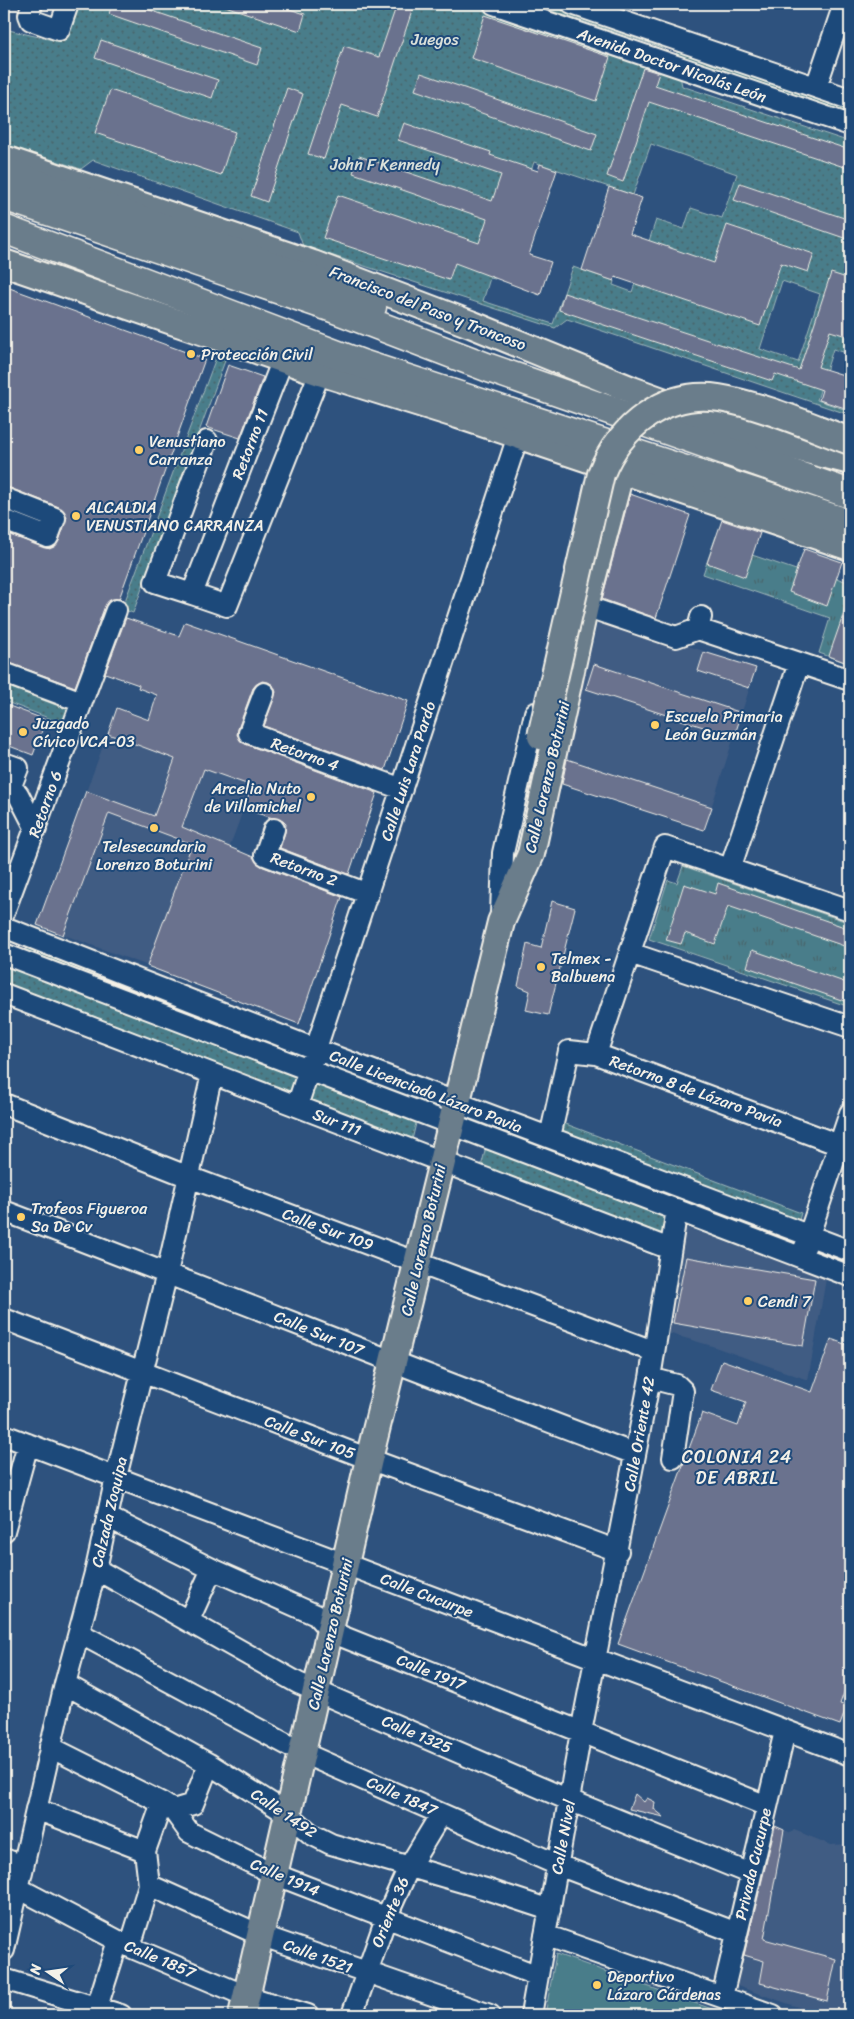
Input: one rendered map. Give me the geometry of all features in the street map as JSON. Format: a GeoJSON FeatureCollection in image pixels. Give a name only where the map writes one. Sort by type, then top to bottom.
{"type":"FeatureCollection","features":[{"type":"Feature","properties":{"kind":"highway"},"geometry":{"type":"LineString","coordinates":[[4,172],[202,243],[338,289],[489,368]]}},
{"type":"Feature","properties":{"kind":"highway","name":"Francisco del Paso y Troncoso"},"geometry":{"type":"LineString","coordinates":[[4,196],[330,307],[489,368],[850,494]]}},
{"type":"Feature","properties":{"kind":"highway"},"geometry":{"type":"LineString","coordinates":[[4,229],[362,364],[850,524]]}},
{"type":"Feature","properties":{"kind":"highway"},"geometry":{"type":"LineString","coordinates":[[362,364],[374,377],[415,401]]}},
{"type":"Feature","properties":{"kind":"main road","name":"Francisco del Paso y Troncoso"},"geometry":{"type":"LineString","coordinates":[[4,159],[313,264],[488,331],[632,390],[775,442],[850,461]]}},
{"type":"Feature","properties":{"kind":"main road"},"geometry":{"type":"LineString","coordinates":[[4,262],[283,360],[415,401],[850,547]]}},
{"type":"Feature","properties":{"kind":"main road"},"geometry":{"type":"LineString","coordinates":[[501,922],[601,474],[613,447],[634,424],[655,410],[676,401],[692,398],[718,398],[751,406],[850,440]]}},
{"type":"Feature","properties":{"kind":"main road"},"geometry":{"type":"LineString","coordinates":[[775,442],[850,474]]}},
{"type":"Feature","properties":{"kind":"main road","name":"Calle Lorenzo Boturini"},"geometry":{"type":"LineString","coordinates":[[244,2005],[347,1565],[369,1460],[442,1162],[501,922],[531,854],[585,606],[621,470]]}},
{"type":"Feature","properties":{"kind":"street"},"geometry":{"type":"LineString","coordinates":[[32,4],[28,15],[30,20],[59,30],[68,4]]}},
{"type":"Feature","properties":{"kind":"street","name":"Avenida Doctor Nicolás León"},"geometry":{"type":"LineString","coordinates":[[494,4],[850,125]]}},
{"type":"Feature","properties":{"kind":"street","name":"Avenida Doctor Nicolás León"},"geometry":{"type":"LineString","coordinates":[[575,4],[850,99]]}},
{"type":"Feature","properties":{"kind":"street"},"geometry":{"type":"LineString","coordinates":[[816,87],[844,4]]}},
{"type":"Feature","properties":{"kind":"street"},"geometry":{"type":"LineString","coordinates":[[668,63],[676,39]]}},
{"type":"Feature","properties":{"kind":"street","name":"Retorno 11"},"geometry":{"type":"LineString","coordinates":[[192,594],[283,360]]}},
{"type":"Feature","properties":{"kind":"street"},"geometry":{"type":"LineString","coordinates":[[207,441],[155,582],[227,606],[320,372]]}},
{"type":"Feature","properties":{"kind":"street","name":"Calle Luis Lara Pardo"},"geometry":{"type":"LineString","coordinates":[[297,1106],[518,436]]}},
{"type":"Feature","properties":{"kind":"street"},"geometry":{"type":"LineString","coordinates":[[501,922],[502,853],[588,482]]}},
{"type":"Feature","properties":{"kind":"street"},"geometry":{"type":"LineString","coordinates":[[4,498],[55,518],[48,537],[4,520]]}},
{"type":"Feature","properties":{"kind":"street"},"geometry":{"type":"LineString","coordinates":[[585,606],[676,637],[700,623],[799,663],[850,680]]}},
{"type":"Feature","properties":{"kind":"street","name":"Retorno 6"},"geometry":{"type":"LineString","coordinates":[[4,912],[116,610]]}},
{"type":"Feature","properties":{"kind":"street"},"geometry":{"type":"LineString","coordinates":[[799,663],[730,869],[850,910]]}},
{"type":"Feature","properties":{"kind":"street"},"geometry":{"type":"LineString","coordinates":[[4,673],[82,702]]}},
{"type":"Feature","properties":{"kind":"street","name":"Retorno 4"},"geometry":{"type":"LineString","coordinates":[[264,693],[249,733],[402,789]]}},
{"type":"Feature","properties":{"kind":"street"},"geometry":{"type":"LineString","coordinates":[[4,763],[18,768],[7,790],[18,794],[36,829]]}},
{"type":"Feature","properties":{"kind":"street","name":"Retorno 2"},"geometry":{"type":"LineString","coordinates":[[274,829],[265,855],[368,894]]}},
{"type":"Feature","properties":{"kind":"street","name":"Retorno 8 de Lázaro Pavia"},"geometry":{"type":"LineString","coordinates":[[730,869],[665,847],[596,1054],[845,1147]]}},
{"type":"Feature","properties":{"kind":"street","name":"Calle Licenciado Lázaro Pavia"},"geometry":{"type":"LineString","coordinates":[[4,928],[315,1049],[455,1114],[677,1208],[850,1276]]}},
{"type":"Feature","properties":{"kind":"street"},"geometry":{"type":"LineString","coordinates":[[630,953],[850,1027]]}},
{"type":"Feature","properties":{"kind":"street","name":"Calle Licenciado Lázaro Pavia"},"geometry":{"type":"LineString","coordinates":[[4,954],[309,1070],[455,1114],[550,1137],[850,1251]]}},
{"type":"Feature","properties":{"kind":"street","name":"Sur 111"},"geometry":{"type":"LineString","coordinates":[[4,994],[670,1249]]}},
{"type":"Feature","properties":{"kind":"street"},"geometry":{"type":"LineString","coordinates":[[550,1137],[569,1051],[596,1054]]}},
{"type":"Feature","properties":{"kind":"street","name":"Calzada Zoquipa"},"geometry":{"type":"LineString","coordinates":[[4,1950],[65,1684],[96,1569],[116,1477],[167,1273],[212,1074]]}},
{"type":"Feature","properties":{"kind":"street","name":"Calle Sur 109"},"geometry":{"type":"LineString","coordinates":[[4,1104],[189,1177],[653,1351]]}},
{"type":"Feature","properties":{"kind":"street"},"geometry":{"type":"LineString","coordinates":[[801,1258],[845,1147],[850,1113]]}},
{"type":"Feature","properties":{"kind":"street","name":"Calle Oriente 42"},"geometry":{"type":"LineString","coordinates":[[596,1659],[650,1378],[677,1208]]}},
{"type":"Feature","properties":{"kind":"street","name":"Calle Sur 107"},"geometry":{"type":"LineString","coordinates":[[4,1211],[394,1363],[635,1454]]}},
{"type":"Feature","properties":{"kind":"street","name":"Calle Sur 105"},"geometry":{"type":"LineString","coordinates":[[4,1319],[369,1460],[618,1551]]}},
{"type":"Feature","properties":{"kind":"street"},"geometry":{"type":"LineString","coordinates":[[650,1378],[677,1385],[683,1391],[673,1458]]}},
{"type":"Feature","properties":{"kind":"street","name":"Calle Cucurpe"},"geometry":{"type":"LineString","coordinates":[[4,1435],[850,1755]]}},
{"type":"Feature","properties":{"kind":"street"},"geometry":{"type":"LineString","coordinates":[[5,1523],[28,1444]]}},
{"type":"Feature","properties":{"kind":"street","name":"Calle 1917"},"geometry":{"type":"LineString","coordinates":[[107,1517],[212,1569],[316,1615],[331,1632],[767,1806]]}},
{"type":"Feature","properties":{"kind":"street","name":"Calle 1325"},"geometry":{"type":"LineString","coordinates":[[96,1569],[317,1692],[569,1800],[751,1874]]}},
{"type":"Feature","properties":{"kind":"street"},"geometry":{"type":"LineString","coordinates":[[189,1620],[212,1569]]}},
{"type":"Feature","properties":{"kind":"street","name":"Calle 1847"},"geometry":{"type":"LineString","coordinates":[[79,1633],[303,1753],[558,1865],[737,1933]]}},
{"type":"Feature","properties":{"kind":"street","name":"Calle Nivel"},"geometry":{"type":"LineString","coordinates":[[531,2015],[596,1659]]}},
{"type":"Feature","properties":{"kind":"street","name":"Calle 1492"},"geometry":{"type":"LineString","coordinates":[[65,1684],[209,1764],[288,1814],[311,1834],[331,1844],[486,1888],[550,1910]]}},
{"type":"Feature","properties":{"kind":"street","name":"Privada Cucurpe"},"geometry":{"type":"LineString","coordinates":[[722,1997],[784,1731]]}},
{"type":"Feature","properties":{"kind":"street","name":"Calle 1914"},"geometry":{"type":"LineString","coordinates":[[50,1747],[167,1807],[189,1832],[274,1874],[538,1976]]}},
{"type":"Feature","properties":{"kind":"street"},"geometry":{"type":"LineString","coordinates":[[97,2008],[149,1885],[145,1851],[167,1807],[194,1804],[209,1764]]}},
{"type":"Feature","properties":{"kind":"street"},"geometry":{"type":"LineString","coordinates":[[36,1809],[145,1851]]}},
{"type":"Feature","properties":{"kind":"street","name":"Oriente 36"},"geometry":{"type":"LineString","coordinates":[[352,2015],[386,1918],[408,1867],[441,1814]]}},
{"type":"Feature","properties":{"kind":"street"},"geometry":{"type":"LineString","coordinates":[[4,1859],[23,1866]]}},
{"type":"Feature","properties":{"kind":"street","name":"Calle 1521"},"geometry":{"type":"LineString","coordinates":[[149,1885],[260,1935],[490,2015]]}},
{"type":"Feature","properties":{"kind":"street","name":"Calle 1857"},"geometry":{"type":"LineString","coordinates":[[18,1888],[244,2005],[308,2015]]}},
{"type":"Feature","properties":{"kind":"street"},"geometry":{"type":"LineString","coordinates":[[545,1935],[773,2015]]}},
{"type":"Feature","properties":{"kind":"street"},"geometry":{"type":"LineString","coordinates":[[4,1979],[121,2015]]}},
{"type":"Feature","properties":{"kind":"shaded area","name":"Escuela Primaria León Guzmán"},"geometry":{"type":"Polygon","coordinates":[[[599,617],[756,668],[704,830],[559,783],[599,617]]]}},
{"type":"Feature","properties":{"kind":"shaded area","name":"Telesecundaria Lorenzo Boturini"},"geometry":{"type":"Polygon","coordinates":[[[117,708],[261,762],[181,978],[37,925],[117,708]]]}},
{"type":"Feature","properties":{"kind":"shaded area","name":"Cendi 7"},"geometry":{"type":"Polygon","coordinates":[[[685,1227],[826,1279],[808,1380],[712,1346],[668,1333],[685,1227]]]}},
{"type":"Feature","properties":{"kind":"shaded area"},"geometry":{"type":"Polygon","coordinates":[[[772,1824],[791,1833],[794,1830],[831,1845],[850,1844],[850,2015],[821,2015],[737,1986],[772,1824]]]}},
{"type":"Feature","properties":{"kind":"green space","name":"John F Kennedy"},"geometry":{"type":"Polygon","coordinates":[[[71,4],[482,4],[679,71],[682,86],[850,142],[850,354],[833,349],[817,400],[850,411],[850,415],[567,319],[555,328],[303,246],[298,232],[93,160],[81,169],[4,144],[4,29],[57,41],[71,4]],[[651,144],[633,195],[534,162],[495,279],[490,278],[483,301],[553,324],[573,267],[614,281],[613,285],[632,292],[656,220],[684,229],[691,208],[722,218],[737,174],[651,144]],[[782,281],[760,349],[798,362],[820,294],[782,281]]]}},
{"type":"Feature","properties":{"kind":"green space"},"geometry":{"type":"Polygon","coordinates":[[[531,4],[560,4],[669,39],[666,49],[531,4]]]}},
{"type":"Feature","properties":{"kind":"green space"},"geometry":{"type":"Polygon","coordinates":[[[681,43],[850,102],[850,115],[676,55],[681,43]]]}},
{"type":"Feature","properties":{"kind":"green space"},"geometry":{"type":"Polygon","coordinates":[[[217,355],[226,358],[133,613],[122,609],[217,355]]]}},
{"type":"Feature","properties":{"kind":"green space"},"geometry":{"type":"Polygon","coordinates":[[[716,536],[729,540],[752,555],[796,570],[798,564],[850,583],[850,664],[819,653],[830,618],[703,574],[716,536]]]}},
{"type":"Feature","properties":{"kind":"green space"},"geometry":{"type":"Polygon","coordinates":[[[6,686],[69,710],[64,724],[4,701],[6,686]]]}},
{"type":"Feature","properties":{"kind":"green space"},"geometry":{"type":"Polygon","coordinates":[[[683,866],[850,923],[850,1007],[649,939],[668,880],[677,883],[683,866]]]}},
{"type":"Feature","properties":{"kind":"green space"},"geometry":{"type":"Polygon","coordinates":[[[27,947],[289,1044],[286,1052],[24,954],[27,947]]]}},
{"type":"Feature","properties":{"kind":"green space"},"geometry":{"type":"Polygon","coordinates":[[[4,959],[418,1115],[412,1140],[316,1104],[309,1099],[4,987],[4,959]]]}},
{"type":"Feature","properties":{"kind":"green space"},"geometry":{"type":"Polygon","coordinates":[[[332,1060],[420,1094],[418,1101],[330,1068],[332,1060]]]}},
{"type":"Feature","properties":{"kind":"green space"},"geometry":{"type":"Polygon","coordinates":[[[558,1121],[801,1213],[797,1227],[555,1131],[558,1121]]]}},
{"type":"Feature","properties":{"kind":"green space"},"geometry":{"type":"Polygon","coordinates":[[[490,1123],[796,1239],[794,1243],[488,1129],[490,1123]]]}},
{"type":"Feature","properties":{"kind":"green space"},"geometry":{"type":"Polygon","coordinates":[[[487,1143],[669,1214],[665,1238],[481,1167],[487,1143]]]}},
{"type":"Feature","properties":{"kind":"green space","name":"Deportivo Lázaro Cárdenas"},"geometry":{"type":"Polygon","coordinates":[[[556,1954],[729,2015],[545,2015],[556,1954]]]}},
{"type":"Feature","properties":{"kind":"building"},"geometry":{"type":"Polygon","coordinates":[[[112,4],[132,4],[262,48],[257,65],[109,14],[112,4]]]}},
{"type":"Feature","properties":{"kind":"building"},"geometry":{"type":"Polygon","coordinates":[[[225,4],[274,4],[305,14],[300,31],[225,6],[225,4]]]}},
{"type":"Feature","properties":{"kind":"building"},"geometry":{"type":"Polygon","coordinates":[[[397,4],[413,8],[377,117],[342,105],[324,159],[308,154],[344,46],[379,57],[397,4]]]}},
{"type":"Feature","properties":{"kind":"building"},"geometry":{"type":"Polygon","coordinates":[[[485,15],[610,57],[596,101],[471,58],[485,15]]]}},
{"type":"Feature","properties":{"kind":"building"},"geometry":{"type":"Polygon","coordinates":[[[101,40],[218,80],[212,98],[95,58],[101,40]]]}},
{"type":"Feature","properties":{"kind":"building"},"geometry":{"type":"Polygon","coordinates":[[[643,68],[659,73],[655,85],[850,150],[850,169],[649,102],[623,182],[607,176],[643,68]]]}},
{"type":"Feature","properties":{"kind":"building"},"geometry":{"type":"Polygon","coordinates":[[[421,73],[597,134],[591,151],[415,90],[421,73]]]}},
{"type":"Feature","properties":{"kind":"building"},"geometry":{"type":"Polygon","coordinates":[[[287,88],[303,94],[267,202],[251,196],[287,88]]]}},
{"type":"Feature","properties":{"kind":"building"},"geometry":{"type":"Polygon","coordinates":[[[110,90],[235,132],[221,175],[95,133],[110,90]]]}},
{"type":"Feature","properties":{"kind":"building"},"geometry":{"type":"Polygon","coordinates":[[[404,123],[491,152],[490,155],[538,171],[540,164],[557,170],[529,255],[551,262],[540,295],[455,263],[449,280],[323,238],[338,195],[479,243],[487,219],[353,173],[359,156],[492,201],[501,175],[398,140],[404,123]]]}},
{"type":"Feature","properties":{"kind":"building"},"geometry":{"type":"Polygon","coordinates":[[[740,183],[850,220],[850,240],[734,200],[740,183]]]}},
{"type":"Feature","properties":{"kind":"building"},"geometry":{"type":"Polygon","coordinates":[[[609,187],[642,198],[630,234],[714,263],[727,225],[814,254],[808,272],[781,263],[760,326],[615,277],[614,281],[582,270],[609,187]]]}},
{"type":"Feature","properties":{"kind":"building"},"geometry":{"type":"Polygon","coordinates":[[[831,273],[847,278],[844,289],[850,290],[850,337],[830,331],[818,367],[850,377],[850,391],[845,408],[819,400],[822,390],[775,374],[772,381],[559,310],[564,293],[799,370],[831,273]]]}},
{"type":"Feature","properties":{"kind":"building","name":"ALCALDIA VENUSTIANO CARRANZA"},"geometry":{"type":"Polygon","coordinates":[[[4,286],[205,359],[119,599],[109,601],[105,606],[75,687],[4,661],[4,533],[50,549],[59,541],[67,517],[59,507],[4,486],[4,286]]]}},
{"type":"Feature","properties":{"kind":"building"},"geometry":{"type":"Polygon","coordinates":[[[228,365],[263,377],[240,438],[206,427],[228,365]]]}},
{"type":"Feature","properties":{"kind":"building"},"geometry":{"type":"Polygon","coordinates":[[[630,494],[690,515],[656,618],[602,599],[630,494]]]}},
{"type":"Feature","properties":{"kind":"building"},"geometry":{"type":"Polygon","coordinates":[[[722,520],[760,533],[745,577],[707,563],[722,520]]]}},
{"type":"Feature","properties":{"kind":"building"},"geometry":{"type":"Polygon","coordinates":[[[804,549],[842,562],[827,606],[789,592],[804,549]]]}},
{"type":"Feature","properties":{"kind":"building"},"geometry":{"type":"Polygon","coordinates":[[[848,601],[850,601],[850,664],[829,656],[848,601]]]}},
{"type":"Feature","properties":{"kind":"building"},"geometry":{"type":"Polygon","coordinates":[[[126,618],[179,636],[185,622],[408,701],[385,770],[264,726],[276,692],[273,685],[268,682],[262,681],[253,688],[238,729],[237,735],[245,744],[377,793],[349,874],[280,848],[286,824],[283,821],[243,809],[252,786],[204,769],[182,827],[253,857],[261,866],[342,897],[299,1024],[147,966],[192,844],[109,813],[63,935],[37,925],[86,791],[154,816],[175,759],[108,734],[117,708],[149,720],[157,695],[138,688],[139,685],[105,673],[126,618]]]}},
{"type":"Feature","properties":{"kind":"building"},"geometry":{"type":"Polygon","coordinates":[[[704,652],[756,668],[749,688],[698,671],[704,652]]]}},
{"type":"Feature","properties":{"kind":"building"},"geometry":{"type":"Polygon","coordinates":[[[594,664],[742,713],[734,737],[586,689],[594,664]]]}},
{"type":"Feature","properties":{"kind":"building","name":"Juzgado Cívico VCA-03"},"geometry":{"type":"Polygon","coordinates":[[[4,704],[46,720],[33,755],[4,744],[4,704]]]}},
{"type":"Feature","properties":{"kind":"building"},"geometry":{"type":"Polygon","coordinates":[[[567,759],[712,807],[704,830],[562,784],[567,759]]]}},
{"type":"Feature","properties":{"kind":"building"},"geometry":{"type":"Polygon","coordinates":[[[718,883],[850,929],[850,948],[728,906],[715,944],[685,933],[681,944],[666,940],[684,884],[715,894],[718,883]]]}},
{"type":"Feature","properties":{"kind":"building","name":"Telmex - Balbuena"},"geometry":{"type":"Polygon","coordinates":[[[552,901],[575,908],[548,1015],[526,1010],[530,991],[518,986],[527,944],[541,948],[552,901]]]}},
{"type":"Feature","properties":{"kind":"building"},"geometry":{"type":"Polygon","coordinates":[[[752,950],[850,984],[850,1003],[747,967],[752,950]]]}},
{"type":"Feature","properties":{"kind":"building","name":"Cendi 7"},"geometry":{"type":"Polygon","coordinates":[[[686,1257],[815,1279],[803,1346],[673,1323],[686,1257]]]}},
{"type":"Feature","properties":{"kind":"building"},"geometry":{"type":"Polygon","coordinates":[[[831,1339],[850,1346],[850,1675],[840,1704],[847,1706],[840,1725],[618,1644],[702,1413],[738,1426],[746,1402],[711,1390],[722,1360],[812,1392],[831,1339]]]}},
{"type":"Feature","properties":{"kind":"building"},"geometry":{"type":"Polygon","coordinates":[[[635,1794],[644,1802],[647,1798],[655,1802],[654,1809],[664,1817],[629,1809],[635,1794]]]}},
{"type":"Feature","properties":{"kind":"building"},"geometry":{"type":"Polygon","coordinates":[[[775,1826],[784,1830],[764,1939],[836,1959],[827,2001],[760,1983],[764,1961],[744,1955],[775,1826]]]}},
{"type":"Feature","properties":{"kind":"place","name":"Protección Civil"},"geometry":{"type":"Point","coordinates":[191,354]}},
{"type":"Feature","properties":{"kind":"place","name":"Venustiano Carranza"},"geometry":{"type":"Point","coordinates":[139,450]}},
{"type":"Feature","properties":{"kind":"place","name":"ALCALDIA VENUSTIANO CARRANZA"},"geometry":{"type":"Point","coordinates":[76,516]}},
{"type":"Feature","properties":{"kind":"place","name":"Escuela Primaria León Guzmán"},"geometry":{"type":"Point","coordinates":[655,725]}},
{"type":"Feature","properties":{"kind":"place","name":"Juzgado Cívico VCA-03"},"geometry":{"type":"Point","coordinates":[23,732]}},
{"type":"Feature","properties":{"kind":"place","name":"Arcelia Nuto de Villamichel"},"geometry":{"type":"Point","coordinates":[311,797]}},
{"type":"Feature","properties":{"kind":"place","name":"Telesecundaria Lorenzo Boturini"},"geometry":{"type":"Point","coordinates":[154,828]}},
{"type":"Feature","properties":{"kind":"place","name":"Telmex - Balbuena"},"geometry":{"type":"Point","coordinates":[541,967]}},
{"type":"Feature","properties":{"kind":"place","name":"Trofeos Figueroa Sa De Cv"},"geometry":{"type":"Point","coordinates":[21,1217]}},
{"type":"Feature","properties":{"kind":"place","name":"Cendi 7"},"geometry":{"type":"Point","coordinates":[748,1301]}},
{"type":"Feature","properties":{"kind":"place","name":"Deportivo Lázaro Cárdenas"},"geometry":{"type":"Point","coordinates":[597,1985]}},
{"type":"Feature","properties":{"kind":"district","name":"COLONIA 24 DE ABRIL"},"geometry":{"type":"Point","coordinates":[737,1467]}},
{"type":"Feature","properties":{"kind":"park label","name":"Juegos"},"geometry":{"type":"Point","coordinates":[435,39]}}]}
